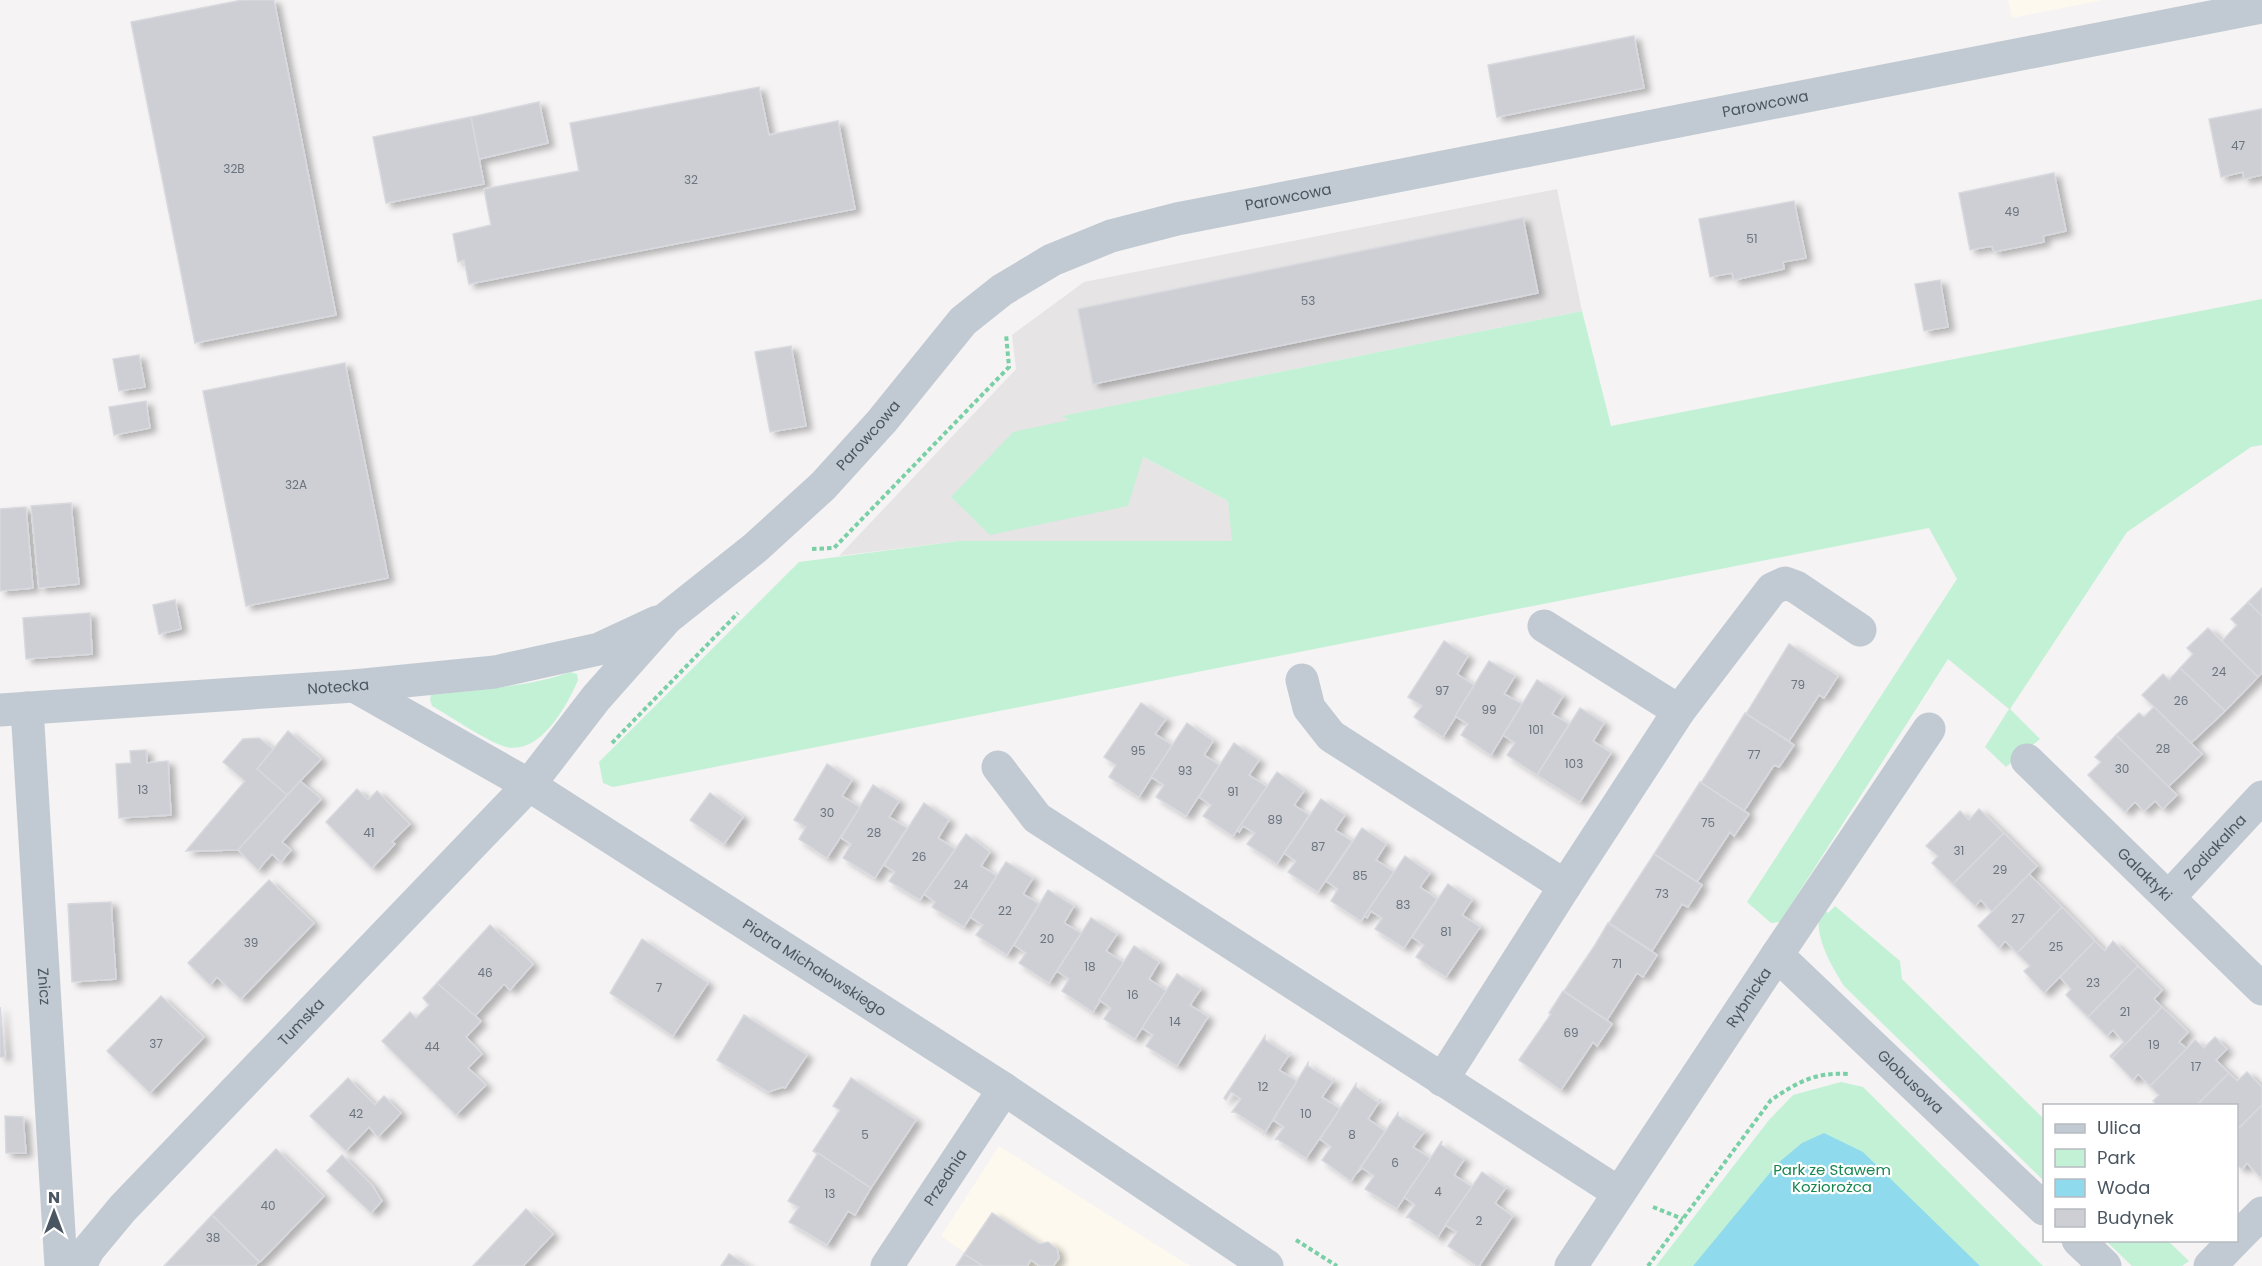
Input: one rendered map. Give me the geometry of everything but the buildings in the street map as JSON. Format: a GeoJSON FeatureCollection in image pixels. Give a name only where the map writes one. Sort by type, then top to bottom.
{"type":"FeatureCollection","features":[{"type":"Feature","properties":{"kind":"street","name":"Parowcowa"},"geometry":{"type":"LineString","coordinates":[[529,785],[596,698],[667,618],[755,548],[823,486],[882,421],[963,321],[1002,290],[1052,260],[1110,236],[1177,219],[2262,7]]}},
{"type":"Feature","properties":{"kind":"street"},"geometry":{"type":"LineString","coordinates":[[1442,1080],[1679,711],[1772,589],[1785,583],[1796,587],[1860,630]]}},
{"type":"Feature","properties":{"kind":"street","name":"Notecka"},"geometry":{"type":"LineString","coordinates":[[14,709],[354,686],[495,672],[599,649],[667,618]]}},
{"type":"Feature","properties":{"kind":"street"},"geometry":{"type":"LineString","coordinates":[[1544,626],[1679,711]]}},
{"type":"Feature","properties":{"kind":"street"},"geometry":{"type":"LineString","coordinates":[[1302,680],[1309,708],[1331,736],[1565,886]]}},
{"type":"Feature","properties":{"kind":"street","name":"Piotra Michałowskiego"},"geometry":{"type":"LineString","coordinates":[[354,686],[529,785],[1004,1089],[1267,1266]]}},
{"type":"Feature","properties":{"kind":"street","name":"Znicz"},"geometry":{"type":"LineString","coordinates":[[14,709],[61,1266]]}},
{"type":"Feature","properties":{"kind":"street","name":"Rybnicka"},"geometry":{"type":"LineString","coordinates":[[1571,1266],[1929,729]]}},
{"type":"Feature","properties":{"kind":"street","name":"Galaktyki"},"geometry":{"type":"LineString","coordinates":[[2027,760],[2262,989]]}},
{"type":"Feature","properties":{"kind":"street"},"geometry":{"type":"LineString","coordinates":[[998,767],[1037,819],[1619,1193]]}},
{"type":"Feature","properties":{"kind":"street","name":"Tumska"},"geometry":{"type":"LineString","coordinates":[[80,1266],[88,1250],[123,1208],[529,785]]}},
{"type":"Feature","properties":{"kind":"street","name":"Zodiakalna"},"geometry":{"type":"LineString","coordinates":[[2169,897],[2262,797]]}},
{"type":"Feature","properties":{"kind":"street","name":"Globusowa"},"geometry":{"type":"LineString","coordinates":[[1777,955],[2043,1208]]}},
{"type":"Feature","properties":{"kind":"street","name":"Przednia"},"geometry":{"type":"LineString","coordinates":[[887,1266],[1004,1089]]}},
{"type":"Feature","properties":{"kind":"street"},"geometry":{"type":"LineString","coordinates":[[2238,1238],[2262,1213]]}},
{"type":"Feature","properties":{"kind":"street"},"geometry":{"type":"LineString","coordinates":[[2080,1242],[2105,1266]]}},
{"type":"Feature","properties":{"kind":"street"},"geometry":{"type":"LineString","coordinates":[[2210,1266],[2234,1242]]}},
{"type":"Feature","properties":{"kind":"path"},"geometry":{"type":"LineString","coordinates":[[811,549],[834,548],[1009,367],[1006,329]]}},
{"type":"Feature","properties":{"kind":"path"},"geometry":{"type":"LineString","coordinates":[[606,749],[743,608]]}},
{"type":"Feature","properties":{"kind":"path"},"geometry":{"type":"LineString","coordinates":[[1648,1266],[1771,1100],[1795,1084],[1821,1074],[1855,1076]]}},
{"type":"Feature","properties":{"kind":"shaded area"},"geometry":{"type":"Polygon","coordinates":[[[2008,0],[2103,0],[2012,18],[2008,0]]]}},
{"type":"Feature","properties":{"kind":"shaded area"},"geometry":{"type":"Polygon","coordinates":[[[1557,189],[1582,311],[1063,416],[1228,501],[1233,541],[959,541],[839,556],[1016,369],[1012,335],[1084,282],[1557,189]]]}},
{"type":"Feature","properties":{"kind":"shaded area"},"geometry":{"type":"Polygon","coordinates":[[[999,1146],[1190,1266],[983,1266],[941,1236],[999,1146]]]}},
{"type":"Feature","properties":{"kind":"green space"},"geometry":{"type":"Polygon","coordinates":[[[2262,299],[2262,445],[2251,447],[2127,532],[2010,709],[2040,739],[2006,767],[1985,747],[2009,709],[1948,659],[1780,922],[1771,923],[1747,902],[1957,579],[1929,528],[613,787],[603,783],[599,762],[799,562],[959,541],[1232,541],[1228,501],[1143,457],[1128,506],[990,535],[951,497],[1013,432],[1069,420],[1062,416],[1582,311],[1611,426],[2262,299]]]}},
{"type":"Feature","properties":{"kind":"green space"},"geometry":{"type":"Polygon","coordinates":[[[570,672],[577,674],[578,680],[559,715],[541,736],[530,744],[518,747],[506,747],[489,740],[432,706],[430,700],[431,695],[520,685],[570,672]]]}},
{"type":"Feature","properties":{"kind":"green space"},"geometry":{"type":"Polygon","coordinates":[[[1835,906],[1900,961],[1902,979],[2043,1118],[2043,1180],[1844,986],[1833,968],[1821,938],[1819,917],[1821,907],[1828,913],[1835,906]]]}},
{"type":"Feature","properties":{"kind":"green space","name":"Park ze Stawem Koziorożca"},"geometry":{"type":"Polygon","coordinates":[[[1841,1082],[1863,1087],[2043,1266],[1656,1266],[1769,1120],[1793,1095],[1841,1082]]]}},
{"type":"Feature","properties":{"kind":"green space"},"geometry":{"type":"Polygon","coordinates":[[[2107,1242],[2169,1242],[2189,1261],[2182,1266],[2132,1266],[2107,1242]]]}},
{"type":"Feature","properties":{"kind":"water"},"geometry":{"type":"Polygon","coordinates":[[[1824,1133],[1863,1152],[1980,1266],[1693,1266],[1778,1163],[1802,1143],[1824,1133]]]}}]}
